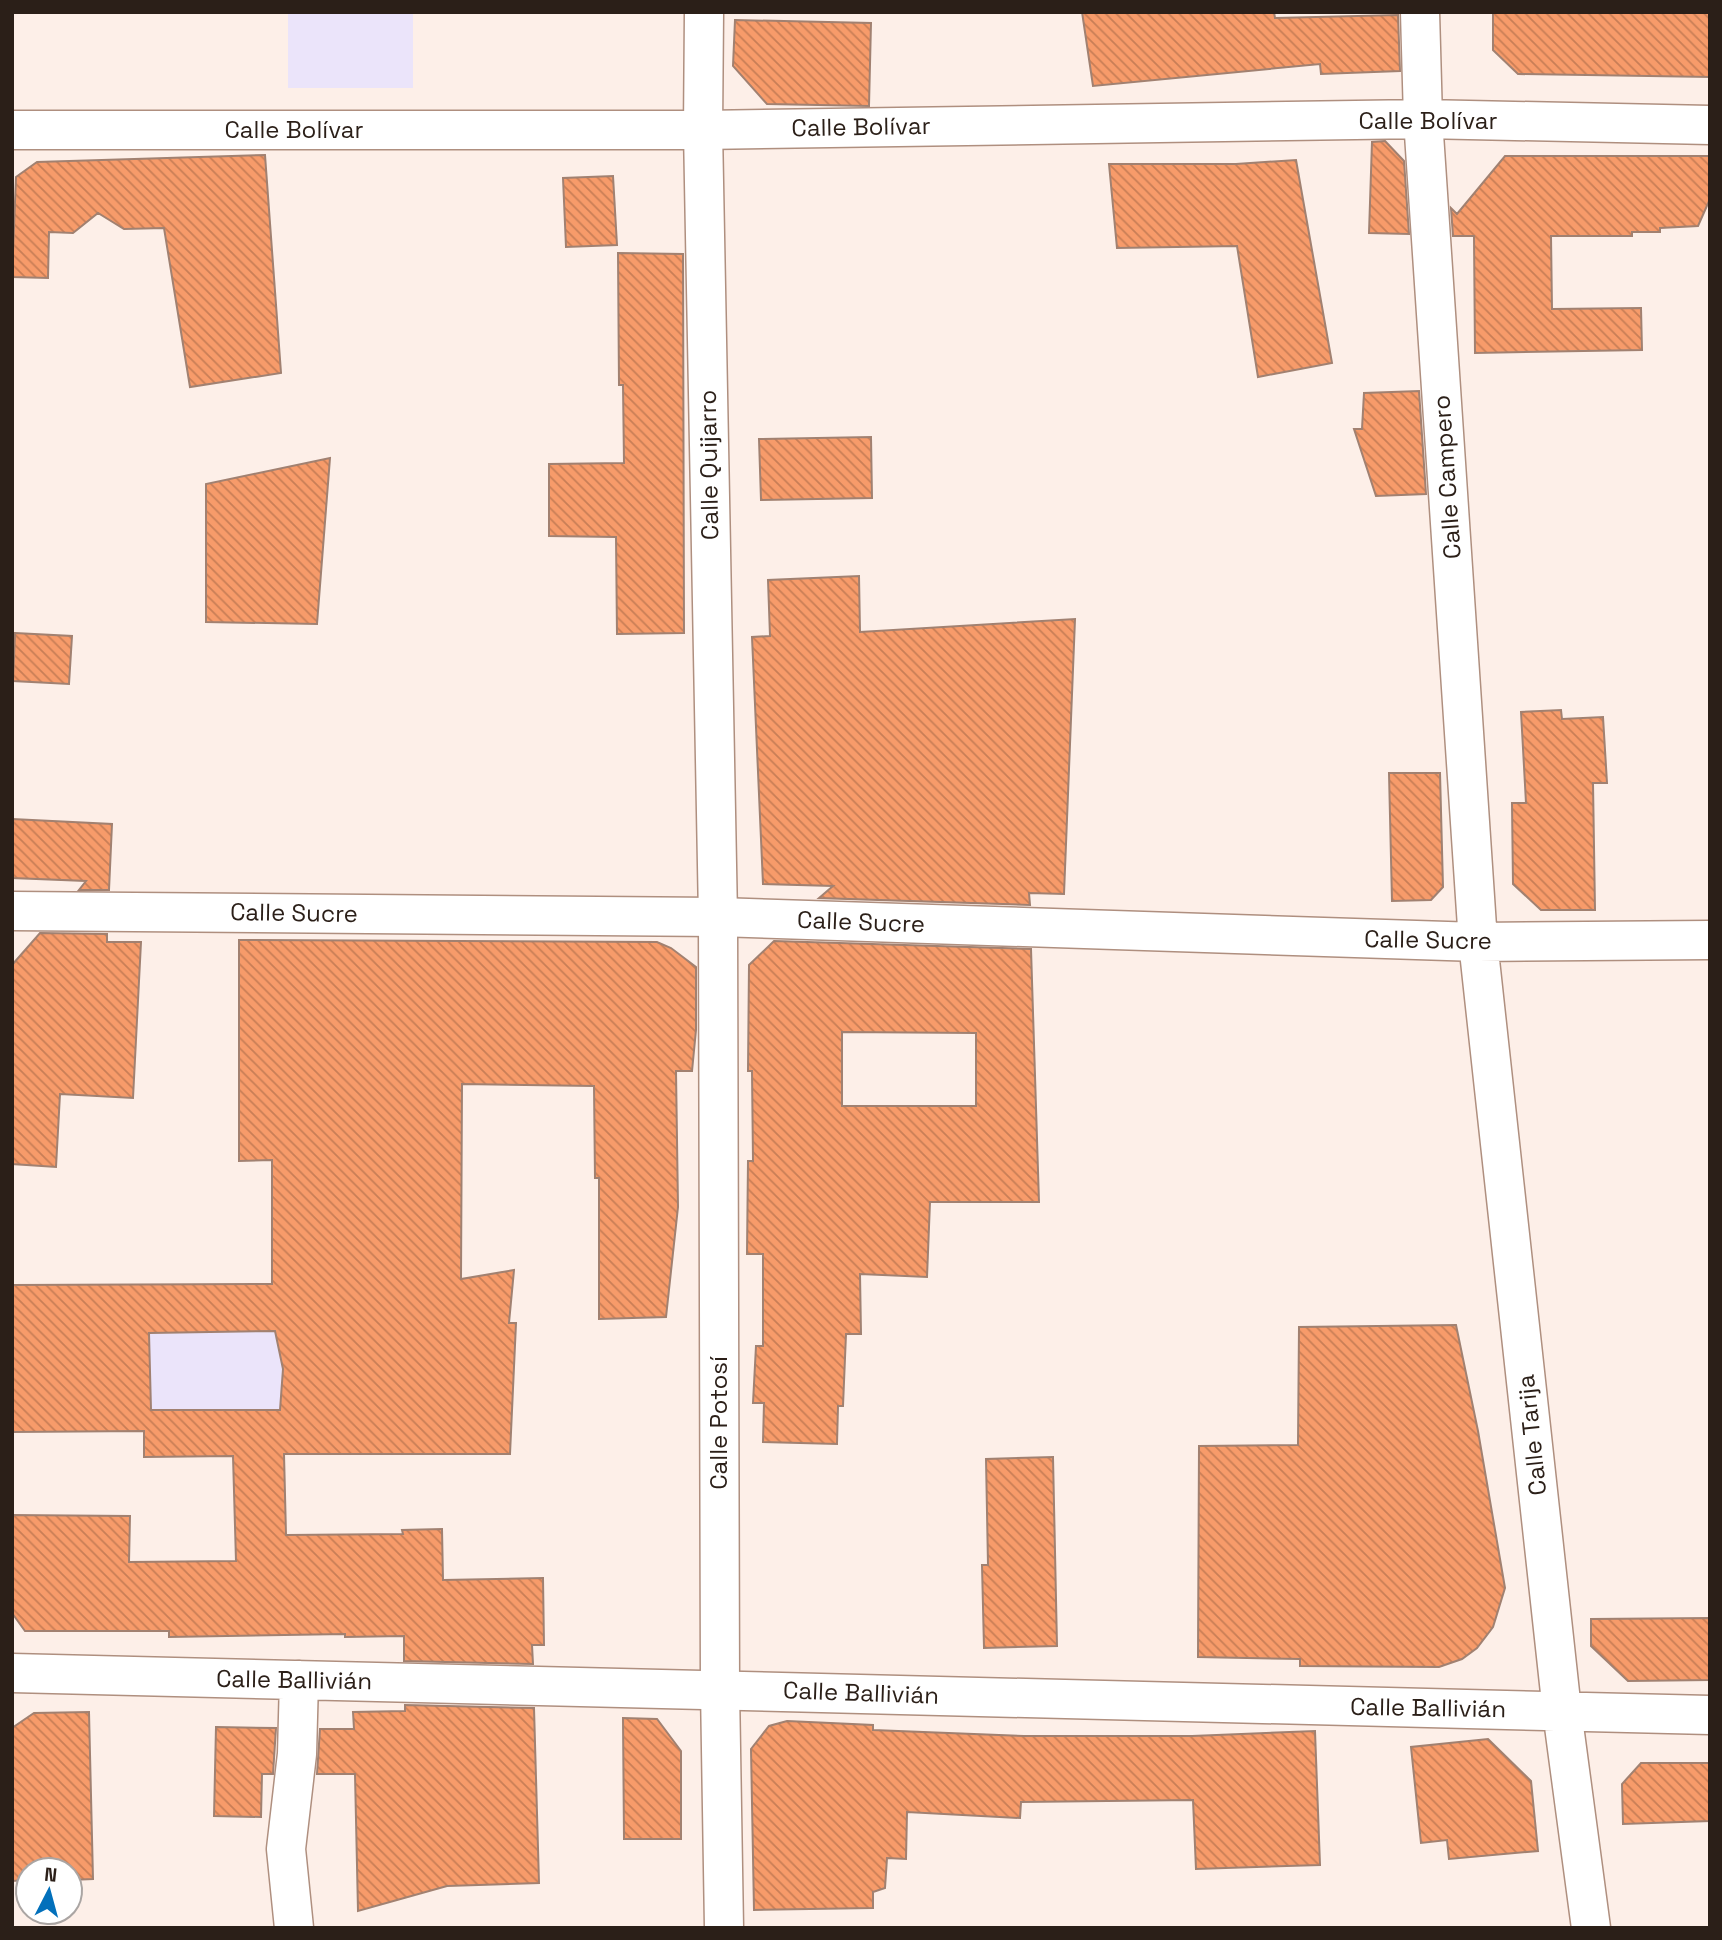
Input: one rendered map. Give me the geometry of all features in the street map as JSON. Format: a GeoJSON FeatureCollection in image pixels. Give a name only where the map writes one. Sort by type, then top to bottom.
{"type":"FeatureCollection","features":[{"type":"Feature","properties":{"kind":"street","name":"Calle Quijarro"},"geometry":{"type":"LineString","coordinates":[[704,12],[703,130],[718,917]]}},
{"type":"Feature","properties":{"kind":"street","name":"Calle Campero"},"geometry":{"type":"LineString","coordinates":[[1420,12],[1423,119],[1478,942]]}},
{"type":"Feature","properties":{"kind":"street","name":"Calle Bolívar"},"geometry":{"type":"LineString","coordinates":[[12,130],[703,130],[1423,119],[1710,125]]}},
{"type":"Feature","properties":{"kind":"street","name":"Calle Sucre"},"geometry":{"type":"LineString","coordinates":[[12,911],[718,917],[1478,942],[1710,940]]}},
{"type":"Feature","properties":{"kind":"street","name":"Calle Potosí"},"geometry":{"type":"LineString","coordinates":[[718,917],[720,1689],[724,1928]]}},
{"type":"Feature","properties":{"kind":"street","name":"Calle Tarija"},"geometry":{"type":"LineString","coordinates":[[1478,942],[1562,1711],[1591,1928]]}},
{"type":"Feature","properties":{"kind":"street","name":"Calle Ballivián"},"geometry":{"type":"LineString","coordinates":[[12,1673],[1710,1715]]}},
{"type":"Feature","properties":{"kind":"street"},"geometry":{"type":"LineString","coordinates":[[294,1928],[286,1849],[297,1754],[299,1680]]}},
{"type":"Feature","properties":{"kind":"shaded area"},"geometry":{"type":"Polygon","coordinates":[[[288,12],[413,12],[413,88],[288,88],[288,12]]]}},
{"type":"Feature","properties":{"kind":"shaded area"},"geometry":{"type":"Polygon","coordinates":[[[273,1284],[289,1370],[280,1455],[144,1457],[144,1431],[12,1432],[12,1285],[273,1284]]]}},
{"type":"Feature","properties":{"kind":"building"},"geometry":{"type":"Polygon","coordinates":[[[1082,12],[1274,12],[1275,18],[1398,15],[1400,71],[1321,74],[1320,64],[1093,86],[1082,12]]]}},
{"type":"Feature","properties":{"kind":"building"},"geometry":{"type":"Polygon","coordinates":[[[1493,12],[1710,12],[1710,77],[1518,74],[1493,50],[1493,12]]]}},
{"type":"Feature","properties":{"kind":"building"},"geometry":{"type":"Polygon","coordinates":[[[735,20],[871,23],[869,106],[767,104],[733,66],[735,20]]]}},
{"type":"Feature","properties":{"kind":"building"},"geometry":{"type":"Polygon","coordinates":[[[1385,141],[1404,161],[1409,234],[1369,233],[1372,142],[1385,141]]]}},
{"type":"Feature","properties":{"kind":"building"},"geometry":{"type":"Polygon","coordinates":[[[265,155],[281,373],[190,387],[164,228],[124,229],[98,213],[73,233],[49,232],[48,278],[12,277],[16,177],[37,162],[265,155]]]}},
{"type":"Feature","properties":{"kind":"building"},"geometry":{"type":"Polygon","coordinates":[[[1505,156],[1710,156],[1710,199],[1698,226],[1660,228],[1660,232],[1632,232],[1632,236],[1551,236],[1552,309],[1641,308],[1642,350],[1475,353],[1474,236],[1453,236],[1451,208],[1457,214],[1505,156]]]}},
{"type":"Feature","properties":{"kind":"building"},"geometry":{"type":"Polygon","coordinates":[[[1296,160],[1332,363],[1258,377],[1237,246],[1117,248],[1109,164],[1236,164],[1296,160]]]}},
{"type":"Feature","properties":{"kind":"building"},"geometry":{"type":"Polygon","coordinates":[[[613,176],[617,245],[566,247],[563,178],[613,176]]]}},
{"type":"Feature","properties":{"kind":"building"},"geometry":{"type":"Polygon","coordinates":[[[618,253],[683,254],[684,633],[617,634],[616,537],[549,536],[549,464],[624,463],[623,385],[619,385],[618,253]]]}},
{"type":"Feature","properties":{"kind":"building"},"geometry":{"type":"Polygon","coordinates":[[[1419,391],[1426,494],[1376,496],[1354,429],[1362,429],[1364,393],[1419,391]]]}},
{"type":"Feature","properties":{"kind":"building"},"geometry":{"type":"Polygon","coordinates":[[[871,437],[872,498],[761,500],[759,439],[871,437]]]}},
{"type":"Feature","properties":{"kind":"building"},"geometry":{"type":"Polygon","coordinates":[[[330,458],[317,624],[206,622],[206,484],[330,458]]]}},
{"type":"Feature","properties":{"kind":"building"},"geometry":{"type":"Polygon","coordinates":[[[859,576],[860,632],[1075,619],[1064,894],[1029,893],[1030,905],[819,898],[833,886],[763,884],[752,637],[770,636],[768,580],[859,576]]]}},
{"type":"Feature","properties":{"kind":"building"},"geometry":{"type":"Polygon","coordinates":[[[15,633],[72,636],[69,684],[13,681],[15,633]]]}},
{"type":"Feature","properties":{"kind":"building"},"geometry":{"type":"Polygon","coordinates":[[[1561,710],[1562,719],[1603,717],[1607,783],[1593,783],[1595,910],[1541,910],[1513,884],[1512,803],[1526,803],[1521,712],[1561,710]]]}},
{"type":"Feature","properties":{"kind":"building"},"geometry":{"type":"Polygon","coordinates":[[[1389,773],[1440,773],[1443,887],[1431,900],[1392,901],[1389,773]]]}},
{"type":"Feature","properties":{"kind":"building"},"geometry":{"type":"Polygon","coordinates":[[[12,819],[112,824],[109,890],[79,890],[86,881],[12,878],[12,819]]]}},
{"type":"Feature","properties":{"kind":"building"},"geometry":{"type":"Polygon","coordinates":[[[40,933],[107,934],[107,942],[141,942],[133,1098],[60,1094],[56,1167],[12,1164],[12,965],[40,933]]]}},
{"type":"Feature","properties":{"kind":"building"},"geometry":{"type":"Polygon","coordinates":[[[239,940],[657,942],[671,948],[696,967],[696,1030],[692,1071],[676,1071],[678,1207],[666,1317],[599,1319],[599,1178],[595,1178],[594,1086],[462,1084],[461,1279],[514,1270],[509,1323],[516,1323],[510,1454],[284,1454],[286,1535],[403,1534],[402,1530],[442,1529],[443,1580],[543,1578],[544,1645],[532,1645],[533,1664],[404,1661],[404,1636],[345,1637],[345,1634],[169,1637],[169,1631],[25,1631],[12,1613],[12,1515],[130,1516],[129,1562],[236,1561],[233,1456],[144,1457],[144,1431],[12,1432],[12,1285],[272,1284],[272,1160],[239,1161],[239,940]],[[275,1331],[149,1333],[151,1410],[280,1410],[283,1369],[275,1331]]]}},
{"type":"Feature","properties":{"kind":"building"},"geometry":{"type":"Polygon","coordinates":[[[774,941],[1031,949],[1039,1202],[930,1202],[927,1277],[860,1274],[861,1334],[846,1334],[843,1406],[838,1406],[837,1444],[763,1442],[764,1403],[753,1403],[756,1346],[763,1346],[763,1254],[747,1254],[748,1161],[753,1161],[752,1071],[748,1071],[749,965],[774,941]],[[842,1032],[842,1106],[976,1106],[976,1033],[842,1032]]]}},
{"type":"Feature","properties":{"kind":"building"},"geometry":{"type":"Polygon","coordinates":[[[1456,1325],[1478,1431],[1505,1588],[1493,1627],[1477,1648],[1462,1659],[1439,1667],[1300,1666],[1300,1659],[1198,1657],[1199,1446],[1298,1445],[1299,1327],[1456,1325]]]}},
{"type":"Feature","properties":{"kind":"building"},"geometry":{"type":"Polygon","coordinates":[[[1053,1457],[1057,1646],[984,1648],[982,1565],[988,1565],[986,1459],[1053,1457]]]}},
{"type":"Feature","properties":{"kind":"building"},"geometry":{"type":"Polygon","coordinates":[[[1710,1618],[1710,1680],[1628,1681],[1591,1646],[1591,1619],[1710,1618]]]}},
{"type":"Feature","properties":{"kind":"building"},"geometry":{"type":"Polygon","coordinates":[[[405,1705],[534,1708],[539,1883],[447,1886],[358,1911],[355,1774],[317,1774],[320,1729],[354,1729],[353,1712],[405,1711],[405,1705]]]}},
{"type":"Feature","properties":{"kind":"building"},"geometry":{"type":"Polygon","coordinates":[[[89,1712],[93,1879],[84,1879],[84,1856],[14,1856],[12,1881],[12,1728],[34,1713],[89,1712]]]}},
{"type":"Feature","properties":{"kind":"building"},"geometry":{"type":"Polygon","coordinates":[[[623,1718],[657,1719],[681,1751],[681,1839],[624,1839],[623,1718]]]}},
{"type":"Feature","properties":{"kind":"building"},"geometry":{"type":"Polygon","coordinates":[[[787,1721],[873,1725],[873,1730],[1024,1736],[1192,1736],[1315,1731],[1320,1865],[1196,1869],[1193,1800],[1021,1802],[1020,1818],[907,1812],[906,1859],[887,1858],[885,1888],[873,1892],[873,1908],[754,1910],[751,1749],[769,1726],[787,1721]]]}},
{"type":"Feature","properties":{"kind":"building"},"geometry":{"type":"Polygon","coordinates":[[[216,1727],[276,1728],[273,1774],[262,1774],[261,1817],[214,1816],[216,1727]]]}},
{"type":"Feature","properties":{"kind":"building"},"geometry":{"type":"Polygon","coordinates":[[[1488,1739],[1531,1781],[1538,1851],[1449,1859],[1447,1840],[1421,1843],[1411,1747],[1488,1739]]]}},
{"type":"Feature","properties":{"kind":"building"},"geometry":{"type":"Polygon","coordinates":[[[1641,1763],[1710,1763],[1710,1821],[1623,1824],[1622,1784],[1641,1763]]]}}]}
